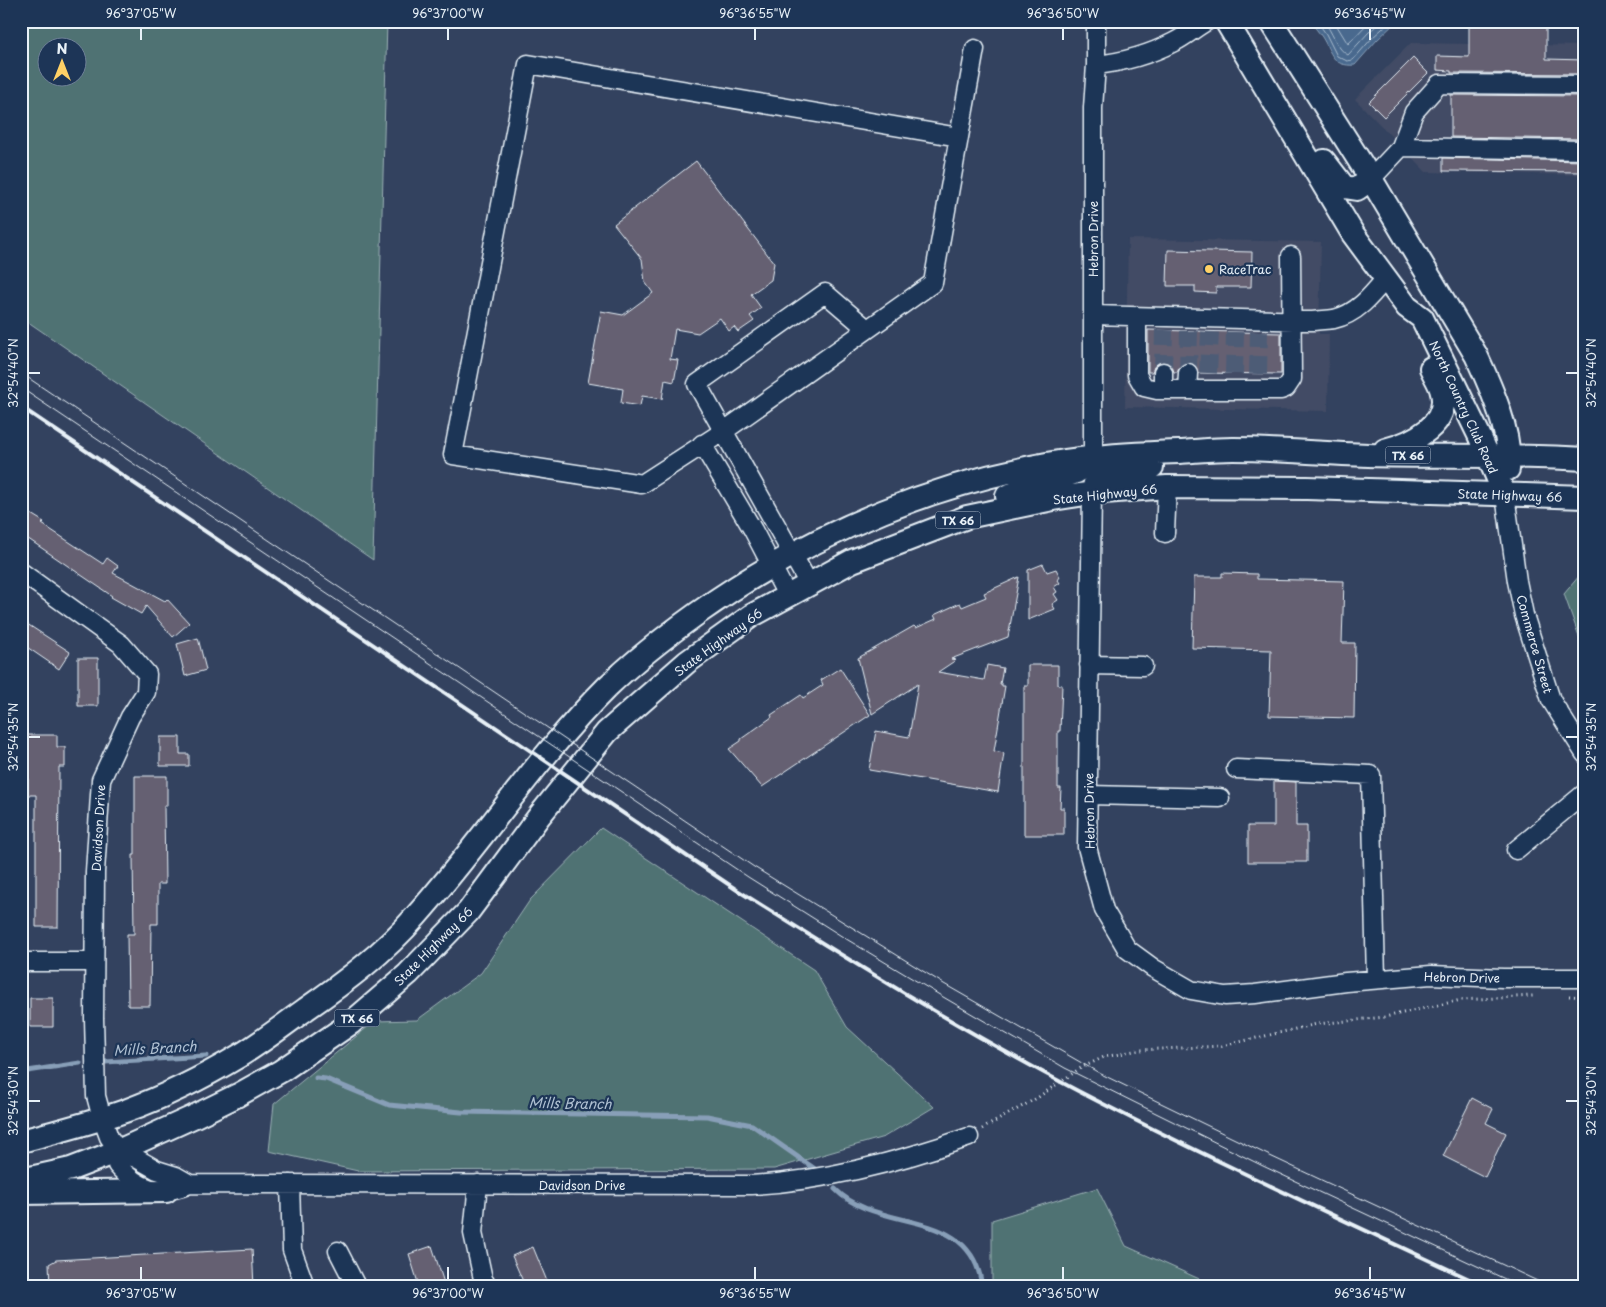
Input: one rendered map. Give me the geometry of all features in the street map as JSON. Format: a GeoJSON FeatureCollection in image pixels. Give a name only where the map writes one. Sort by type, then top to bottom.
{"type":"FeatureCollection","features":[{"type":"Feature","properties":{"kind":"main road","name":"North Country Club Road"},"geometry":{"type":"LineString","coordinates":[[1226,21],[1353,234],[1407,307],[1422,318],[1479,435],[1505,495]]}},
{"type":"Feature","properties":{"kind":"main road","name":"North Country Club Road"},"geometry":{"type":"LineString","coordinates":[[1271,21],[1371,179],[1476,355],[1489,383],[1510,455],[1505,495]]}},
{"type":"Feature","properties":{"kind":"main road"},"geometry":{"type":"LineString","coordinates":[[1288,126],[1314,146],[1331,172],[1344,187],[1358,189],[1371,179]]}},
{"type":"Feature","properties":{"kind":"main road"},"geometry":{"type":"LineString","coordinates":[[1366,455],[1397,447],[1419,437],[1437,422],[1444,404],[1442,390],[1410,327],[1407,307]]}},
{"type":"Feature","properties":{"kind":"main road"},"geometry":{"type":"LineString","coordinates":[[1092,493],[1096,480],[1110,472],[1191,464],[1230,449]]}},
{"type":"Feature","properties":{"kind":"main road","name":"TX 66"},"geometry":{"type":"LineString","coordinates":[[21,1141],[131,1109],[177,1088],[240,1056],[331,992],[384,948],[414,919],[510,798],[608,687],[635,662],[668,634],[733,588],[792,555],[859,522],[949,488],[1000,474],[1092,457],[1230,449],[1366,455],[1510,455],[1585,458]]}},
{"type":"Feature","properties":{"kind":"main road"},"geometry":{"type":"LineString","coordinates":[[972,516],[1007,495],[1076,472],[1092,461],[1092,457]]}},
{"type":"Feature","properties":{"kind":"main road","name":"State Highway 66"},"geometry":{"type":"LineString","coordinates":[[21,1180],[71,1168],[118,1151],[194,1117],[238,1095],[281,1070],[351,1022],[408,974],[468,912],[540,816],[607,732],[688,662],[751,616],[852,561],[972,516],[1053,498],[1092,493],[1167,488],[1308,488],[1585,497]]}},
{"type":"Feature","properties":{"kind":"main road"},"geometry":{"type":"LineString","coordinates":[[21,1193],[166,1191]]}},
{"type":"Feature","properties":{"kind":"street","name":"Hebron Drive"},"geometry":{"type":"LineString","coordinates":[[1092,457],[1093,108],[1096,65],[1096,21]]}},
{"type":"Feature","properties":{"kind":"street"},"geometry":{"type":"LineString","coordinates":[[1096,65],[1121,62],[1150,54],[1176,41],[1207,21]]}},
{"type":"Feature","properties":{"kind":"street"},"geometry":{"type":"LineString","coordinates":[[959,137],[528,64],[453,455],[642,484],[724,431],[933,283],[975,49]]}},
{"type":"Feature","properties":{"kind":"street"},"geometry":{"type":"LineString","coordinates":[[1371,179],[1401,147],[1414,112],[1439,84],[1585,85]]}},
{"type":"Feature","properties":{"kind":"street"},"geometry":{"type":"LineString","coordinates":[[1401,147],[1585,150]]}},
{"type":"Feature","properties":{"kind":"street"},"geometry":{"type":"LineString","coordinates":[[1138,316],[1136,375],[1144,387],[1163,390],[1187,390],[1208,381],[1258,382],[1281,390],[1291,384],[1292,379],[1291,256]]}},
{"type":"Feature","properties":{"kind":"street"},"geometry":{"type":"LineString","coordinates":[[1092,315],[1138,316],[1164,324],[1259,326],[1292,320],[1334,319],[1347,314],[1371,297],[1386,278]]}},
{"type":"Feature","properties":{"kind":"street"},"geometry":{"type":"LineString","coordinates":[[809,584],[697,384],[825,293],[867,329]]}},
{"type":"Feature","properties":{"kind":"street"},"geometry":{"type":"LineString","coordinates":[[1163,372],[1163,390]]}},
{"type":"Feature","properties":{"kind":"street"},"geometry":{"type":"LineString","coordinates":[[1187,390],[1188,373]]}},
{"type":"Feature","properties":{"kind":"street"},"geometry":{"type":"LineString","coordinates":[[702,444],[753,530],[787,596]]}},
{"type":"Feature","properties":{"kind":"street"},"geometry":{"type":"LineString","coordinates":[[1165,533],[1167,488]]}},
{"type":"Feature","properties":{"kind":"street","name":"Hebron Drive"},"geometry":{"type":"LineString","coordinates":[[1092,493],[1087,847],[1104,910],[1128,949],[1153,968],[1191,990],[1225,996],[1376,979],[1431,975],[1502,978],[1585,978]]}},
{"type":"Feature","properties":{"kind":"street","name":"Commerce Street"},"geometry":{"type":"LineString","coordinates":[[1505,495],[1517,581],[1524,615],[1551,700],[1585,754]]}},
{"type":"Feature","properties":{"kind":"street","name":"Davidson Drive"},"geometry":{"type":"LineString","coordinates":[[21,572],[121,644],[148,674],[146,692],[130,717],[101,780],[95,872],[96,1096],[109,1137],[118,1151],[190,1184]]}},
{"type":"Feature","properties":{"kind":"street"},"geometry":{"type":"LineString","coordinates":[[1089,665],[1142,666]]}},
{"type":"Feature","properties":{"kind":"street"},"geometry":{"type":"LineString","coordinates":[[1236,769],[1371,774],[1376,979]]}},
{"type":"Feature","properties":{"kind":"street"},"geometry":{"type":"LineString","coordinates":[[1516,850],[1585,793]]}},
{"type":"Feature","properties":{"kind":"street"},"geometry":{"type":"LineString","coordinates":[[1088,795],[1220,798]]}},
{"type":"Feature","properties":{"kind":"street"},"geometry":{"type":"LineString","coordinates":[[21,962],[94,962]]}},
{"type":"Feature","properties":{"kind":"street","name":"Davidson Drive"},"geometry":{"type":"LineString","coordinates":[[118,1151],[117,1165],[126,1175],[141,1187],[166,1191],[190,1184],[751,1185],[781,1184],[872,1167],[933,1150],[969,1137]]}},
{"type":"Feature","properties":{"kind":"street"},"geometry":{"type":"LineString","coordinates":[[290,1184],[292,1250],[306,1286]]}},
{"type":"Feature","properties":{"kind":"street"},"geometry":{"type":"LineString","coordinates":[[478,1184],[472,1233],[483,1279],[487,1286]]}},
{"type":"Feature","properties":{"kind":"street"},"geometry":{"type":"LineString","coordinates":[[338,1251],[356,1286]]}},
{"type":"Feature","properties":{"kind":"path"},"geometry":{"type":"LineString","coordinates":[[969,1137],[1037,1098],[1079,1069],[1104,1057],[1139,1050],[1222,1046],[1317,1024],[1385,1017],[1461,1000],[1540,996]]}},
{"type":"Feature","properties":{"kind":"path"},"geometry":{"type":"LineString","coordinates":[[1566,996],[1585,997]]}},
{"type":"Feature","properties":{"kind":"shaded area"},"geometry":{"type":"Polygon","coordinates":[[[1411,43],[1585,46],[1585,175],[1426,172],[1355,99],[1411,43]]]}},
{"type":"Feature","properties":{"kind":"shaded area"},"geometry":{"type":"Polygon","coordinates":[[[1128,239],[1321,242],[1319,334],[1329,334],[1328,411],[1125,407],[1128,239]]]}},
{"type":"Feature","properties":{"kind":"green space"},"geometry":{"type":"Polygon","coordinates":[[[21,21],[387,21],[373,560],[21,317],[21,21]]]}},
{"type":"Feature","properties":{"kind":"green space"},"geometry":{"type":"Polygon","coordinates":[[[1585,569],[1585,653],[1564,594],[1585,569]]]}},
{"type":"Feature","properties":{"kind":"green space"},"geometry":{"type":"Polygon","coordinates":[[[601,828],[814,970],[847,1027],[934,1107],[884,1137],[774,1169],[358,1171],[269,1151],[274,1104],[375,1021],[417,1020],[481,973],[530,900],[601,828]]]}},
{"type":"Feature","properties":{"kind":"green space"},"geometry":{"type":"Polygon","coordinates":[[[1097,1188],[1126,1246],[1215,1286],[992,1286],[992,1220],[1097,1188]]]}},
{"type":"Feature","properties":{"kind":"water"},"geometry":{"type":"Polygon","coordinates":[[[1310,21],[1397,21],[1355,65],[1347,65],[1334,58],[1310,21]]]}},
{"type":"Feature","properties":{"kind":"building"},"geometry":{"type":"Polygon","coordinates":[[[1469,21],[1546,21],[1546,59],[1585,60],[1585,74],[1451,73],[1451,71],[1437,70],[1437,56],[1469,57],[1469,21]]]}},
{"type":"Feature","properties":{"kind":"building"},"geometry":{"type":"Polygon","coordinates":[[[1413,58],[1428,73],[1384,117],[1369,102],[1413,58]]]}},
{"type":"Feature","properties":{"kind":"building"},"geometry":{"type":"Polygon","coordinates":[[[1451,95],[1585,96],[1585,139],[1451,137],[1451,95]]]}},
{"type":"Feature","properties":{"kind":"building"},"geometry":{"type":"Polygon","coordinates":[[[1443,158],[1585,161],[1585,172],[1443,171],[1443,158]]]}},
{"type":"Feature","properties":{"kind":"building"},"geometry":{"type":"Polygon","coordinates":[[[696,161],[774,263],[771,280],[751,294],[761,308],[750,316],[754,321],[738,332],[734,327],[729,331],[720,318],[698,333],[675,329],[670,359],[678,360],[674,382],[665,380],[662,399],[642,396],[640,406],[621,403],[623,389],[588,383],[601,311],[623,315],[653,293],[645,282],[642,259],[614,224],[696,161]]]}},
{"type":"Feature","properties":{"kind":"building","name":"RaceTrac"},"geometry":{"type":"Polygon","coordinates":[[[1168,250],[1252,252],[1251,287],[1216,287],[1216,293],[1195,292],[1195,286],[1167,286],[1168,250]]]}},
{"type":"Feature","properties":{"kind":"building"},"geometry":{"type":"Polygon","coordinates":[[[1148,330],[1281,333],[1281,374],[1198,373],[1194,364],[1188,362],[1179,367],[1177,372],[1174,372],[1172,366],[1163,361],[1157,363],[1152,372],[1148,372],[1148,330]]]}},
{"type":"Feature","properties":{"kind":"building"},"geometry":{"type":"Polygon","coordinates":[[[21,508],[103,564],[107,558],[118,566],[113,573],[165,601],[167,599],[189,623],[173,637],[146,606],[141,614],[111,597],[21,534],[21,508]]]}},
{"type":"Feature","properties":{"kind":"building"},"geometry":{"type":"Polygon","coordinates":[[[1043,564],[1047,572],[1056,569],[1060,577],[1058,580],[1060,583],[1054,587],[1057,592],[1054,594],[1058,600],[1052,604],[1055,609],[1028,620],[1028,570],[1043,564]]]}},
{"type":"Feature","properties":{"kind":"building"},"geometry":{"type":"Polygon","coordinates":[[[1222,573],[1257,574],[1257,579],[1344,581],[1342,643],[1355,643],[1354,718],[1269,716],[1271,650],[1192,648],[1194,577],[1222,577],[1222,573]]]}},
{"type":"Feature","properties":{"kind":"building"},"geometry":{"type":"Polygon","coordinates":[[[1019,577],[1008,637],[951,659],[956,660],[938,672],[984,680],[987,665],[1003,668],[1000,684],[1005,686],[994,751],[1004,753],[998,792],[869,770],[876,731],[909,737],[918,684],[872,714],[858,658],[914,626],[916,628],[936,619],[934,615],[960,603],[962,607],[986,597],[984,593],[1019,577]]]}},
{"type":"Feature","properties":{"kind":"building"},"geometry":{"type":"Polygon","coordinates":[[[21,620],[70,652],[59,669],[21,643],[21,620]]]}},
{"type":"Feature","properties":{"kind":"building"},"geometry":{"type":"Polygon","coordinates":[[[198,638],[206,670],[185,676],[177,644],[198,638]]]}},
{"type":"Feature","properties":{"kind":"building"},"geometry":{"type":"Polygon","coordinates":[[[78,658],[98,658],[98,706],[78,706],[78,658]]]}},
{"type":"Feature","properties":{"kind":"building"},"geometry":{"type":"Polygon","coordinates":[[[1028,665],[1058,665],[1058,685],[1062,685],[1060,731],[1058,731],[1058,788],[1061,788],[1060,808],[1064,808],[1064,835],[1024,835],[1024,686],[1028,686],[1028,665]]]}},
{"type":"Feature","properties":{"kind":"building"},"geometry":{"type":"Polygon","coordinates":[[[840,668],[870,715],[762,787],[729,749],[772,717],[771,715],[801,695],[803,698],[823,685],[821,680],[840,668]]]}},
{"type":"Feature","properties":{"kind":"building"},"geometry":{"type":"Polygon","coordinates":[[[23,735],[57,735],[57,747],[65,747],[65,767],[59,767],[58,927],[36,927],[36,795],[28,795],[28,758],[23,758],[23,735]]]}},
{"type":"Feature","properties":{"kind":"building"},"geometry":{"type":"Polygon","coordinates":[[[160,737],[180,737],[180,754],[189,754],[189,766],[160,766],[160,737]]]}},
{"type":"Feature","properties":{"kind":"building"},"geometry":{"type":"Polygon","coordinates":[[[135,776],[167,776],[167,806],[164,806],[165,884],[158,884],[158,924],[151,924],[150,1006],[128,1006],[127,934],[134,934],[135,776]]]}},
{"type":"Feature","properties":{"kind":"building"},"geometry":{"type":"Polygon","coordinates":[[[1274,781],[1296,782],[1296,826],[1307,826],[1307,862],[1248,862],[1248,826],[1274,826],[1274,781]]]}},
{"type":"Feature","properties":{"kind":"building"},"geometry":{"type":"Polygon","coordinates":[[[30,998],[53,998],[53,1027],[30,1027],[30,998]]]}},
{"type":"Feature","properties":{"kind":"building"},"geometry":{"type":"Polygon","coordinates":[[[1472,1098],[1493,1109],[1486,1123],[1506,1133],[1485,1177],[1443,1156],[1472,1098]]]}},
{"type":"Feature","properties":{"kind":"building"},"geometry":{"type":"Polygon","coordinates":[[[432,1246],[445,1286],[419,1286],[409,1254],[432,1246]]]}},
{"type":"Feature","properties":{"kind":"building"},"geometry":{"type":"Polygon","coordinates":[[[533,1247],[549,1286],[525,1286],[512,1256],[533,1247]]]}},
{"type":"Feature","properties":{"kind":"building"},"geometry":{"type":"Polygon","coordinates":[[[252,1249],[254,1286],[50,1286],[49,1264],[56,1260],[252,1249]]]}},
{"type":"Feature","properties":{"kind":"waterway","name":"Mills Branch"},"geometry":{"type":"LineString","coordinates":[[105,1062],[206,1056]]}},
{"type":"Feature","properties":{"kind":"waterway","name":"Mills Branch"},"geometry":{"type":"LineString","coordinates":[[21,1072],[80,1063]]}},
{"type":"Feature","properties":{"kind":"waterway","name":"Mills Branch"},"geometry":{"type":"LineString","coordinates":[[316,1078],[326,1079],[389,1105],[461,1112],[707,1116],[752,1125],[815,1169]]}},
{"type":"Feature","properties":{"kind":"waterway","name":"Mills Branch"},"geometry":{"type":"LineString","coordinates":[[835,1189],[853,1203],[875,1212],[921,1224],[942,1232],[961,1243],[974,1260],[982,1286]]}},
{"type":"Feature","properties":{"kind":"tunnel"},"geometry":{"type":"LineString","coordinates":[[1163,372],[1164,330]]}},
{"type":"Feature","properties":{"kind":"tunnel"},"geometry":{"type":"LineString","coordinates":[[1188,373],[1189,331]]}},
{"type":"Feature","properties":{"kind":"tunnel"},"geometry":{"type":"LineString","coordinates":[[1208,373],[1210,332]]}},
{"type":"Feature","properties":{"kind":"tunnel"},"geometry":{"type":"LineString","coordinates":[[1234,374],[1235,332]]}},
{"type":"Feature","properties":{"kind":"tunnel"},"geometry":{"type":"LineString","coordinates":[[1258,374],[1259,332]]}},
{"type":"Feature","properties":{"kind":"tram line"},"geometry":{"type":"LineString","coordinates":[[21,373],[754,867],[944,984],[1101,1074],[1268,1155],[1548,1286]]}},
{"type":"Feature","properties":{"kind":"tram line"},"geometry":{"type":"LineString","coordinates":[[21,388],[748,877],[938,994],[1065,1068],[1263,1166],[1520,1286]]}},
{"type":"Feature","properties":{"kind":"railway"},"geometry":{"type":"LineString","coordinates":[[21,407],[737,890],[906,994],[1034,1068],[1128,1117],[1484,1286]]}},
{"type":"Feature","properties":{"kind":"place","name":"RaceTrac"},"geometry":{"type":"Point","coordinates":[1209,269]}}]}
